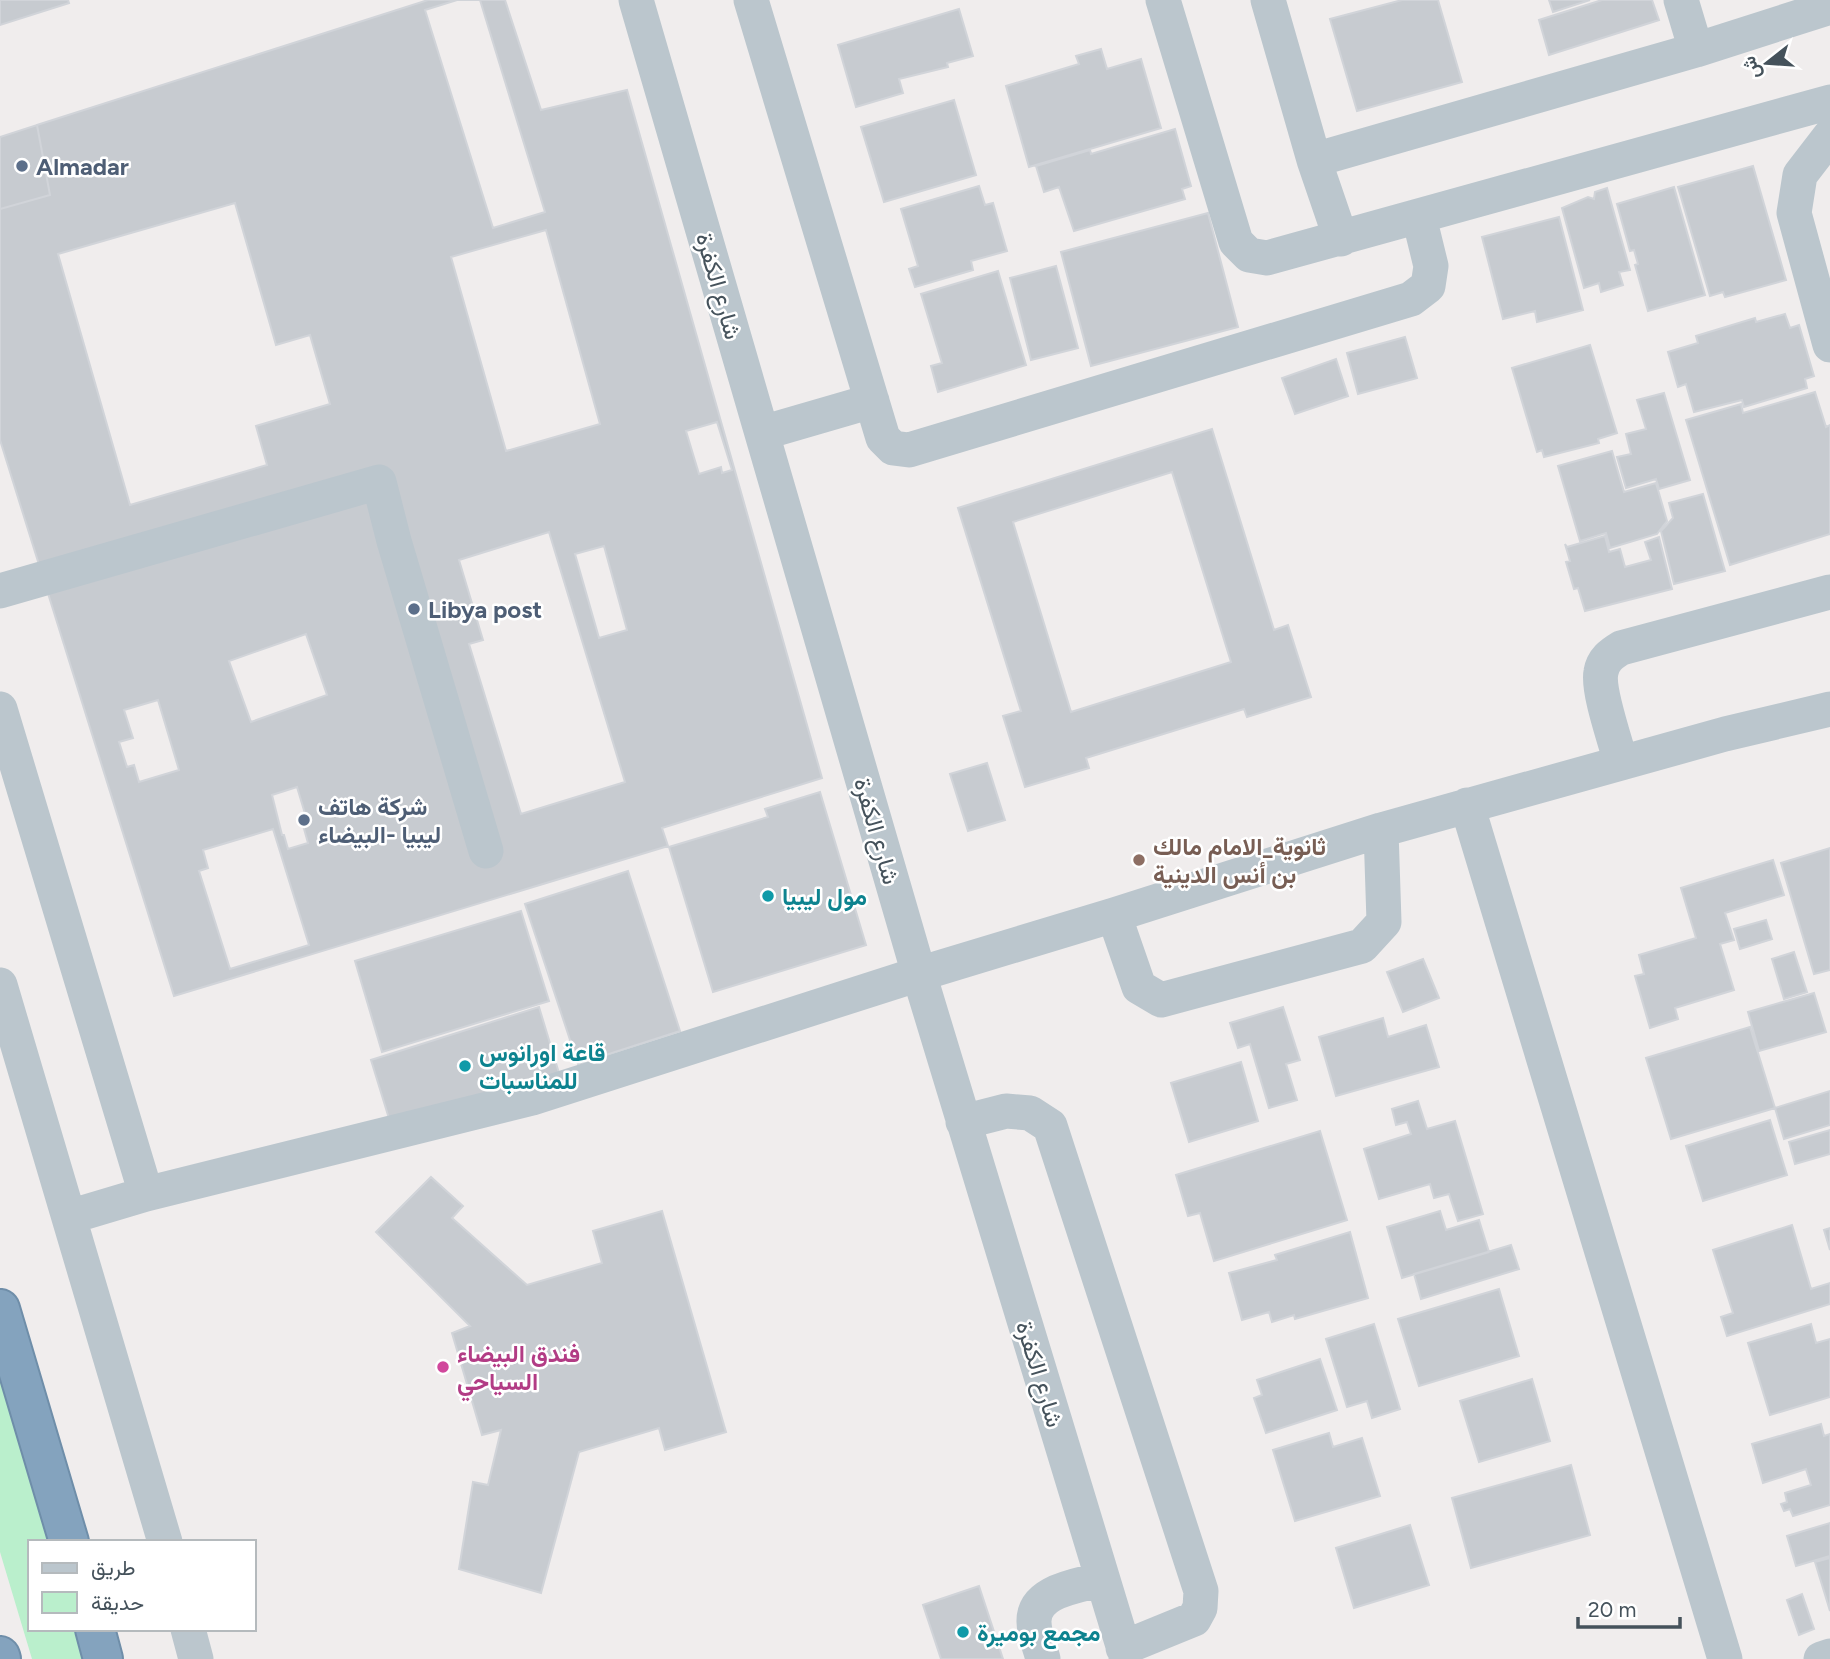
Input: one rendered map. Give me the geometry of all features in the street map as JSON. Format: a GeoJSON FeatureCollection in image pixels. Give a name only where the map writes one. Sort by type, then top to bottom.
{"type":"FeatureCollection","features":[{"type":"Feature","properties":{"kind":"highway"},"geometry":{"type":"LineString","coordinates":[[0,1309],[68,1540]]}},
{"type":"Feature","properties":{"kind":"highway"},"geometry":{"type":"LineString","coordinates":[[96,1631],[103,1659]]}},
{"type":"Feature","properties":{"kind":"street","name":"شارع الكفرة"},"geometry":{"type":"LineString","coordinates":[[637,0],[919,974],[1125,1653]]}},
{"type":"Feature","properties":{"kind":"street"},"geometry":{"type":"LineString","coordinates":[[751,0],[883,438],[892,448],[909,450],[1411,299],[1428,286],[1432,266],[1419,217]]}},
{"type":"Feature","properties":{"kind":"street"},"geometry":{"type":"LineString","coordinates":[[1163,0],[1236,242],[1249,255],[1267,258],[1419,217],[1828,118]]}},
{"type":"Feature","properties":{"kind":"street"},"geometry":{"type":"LineString","coordinates":[[1268,0],[1314,160],[1341,239]]}},
{"type":"Feature","properties":{"kind":"street"},"geometry":{"type":"LineString","coordinates":[[1681,0],[1696,50]]}},
{"type":"Feature","properties":{"kind":"street"},"geometry":{"type":"LineString","coordinates":[[1314,160],[1696,50],[1830,7]]}},
{"type":"Feature","properties":{"kind":"street"},"geometry":{"type":"LineString","coordinates":[[1828,118],[1800,175],[1794,213],[1830,345]]}},
{"type":"Feature","properties":{"kind":"street"},"geometry":{"type":"LineString","coordinates":[[762,433],[872,401]]}},
{"type":"Feature","properties":{"kind":"street"},"geometry":{"type":"LineString","coordinates":[[0,591],[379,482],[486,851]]}},
{"type":"Feature","properties":{"kind":"street"},"geometry":{"type":"LineString","coordinates":[[1621,763],[1600,679],[1605,662],[1611,654],[1621,648],[1830,593]]}},
{"type":"Feature","properties":{"kind":"street"},"geometry":{"type":"LineString","coordinates":[[0,709],[146,1194]]}},
{"type":"Feature","properties":{"kind":"street"},"geometry":{"type":"LineString","coordinates":[[69,1217],[146,1194],[532,1098],[1381,830],[1725,734],[1830,709]]}},
{"type":"Feature","properties":{"kind":"street"},"geometry":{"type":"LineString","coordinates":[[1467,805],[1725,1659]]}},
{"type":"Feature","properties":{"kind":"street"},"geometry":{"type":"LineString","coordinates":[[1114,915],[1139,987],[1161,1000],[1362,946],[1384,922],[1381,830]]}},
{"type":"Feature","properties":{"kind":"street"},"geometry":{"type":"LineString","coordinates":[[0,985],[164,1540]]}},
{"type":"Feature","properties":{"kind":"street"},"geometry":{"type":"LineString","coordinates":[[963,1122],[1006,1111],[1030,1112],[1050,1126],[1201,1591],[1200,1608],[1194,1619],[1125,1653]]}},
{"type":"Feature","properties":{"kind":"street"},"geometry":{"type":"LineString","coordinates":[[1043,1659],[1033,1625],[1038,1606],[1057,1592],[1102,1579]]}},
{"type":"Feature","properties":{"kind":"street"},"geometry":{"type":"LineString","coordinates":[[189,1631],[196,1659]]}},
{"type":"Feature","properties":{"kind":"street"},"geometry":{"type":"LineString","coordinates":[[1821,1659],[1830,1656]]}},
{"type":"Feature","properties":{"kind":"green space"},"geometry":{"type":"Polygon","coordinates":[[[0,1366],[51,1540],[28,1540],[28,1631],[79,1631],[87,1659],[32,1659],[0,1552],[0,1366]]]}},
{"type":"Feature","properties":{"kind":"building"},"geometry":{"type":"Polygon","coordinates":[[[0,0],[68,0],[69,3],[0,25],[0,0]]]}},
{"type":"Feature","properties":{"kind":"building","name":"Libya post"},"geometry":{"type":"Polygon","coordinates":[[[428,0],[505,0],[541,110],[627,90],[822,778],[662,828],[668,846],[174,996],[0,440],[0,209],[50,195],[37,125],[428,0]]]}},
{"type":"Feature","properties":{"kind":"building"},"geometry":{"type":"Polygon","coordinates":[[[457,0],[480,0],[545,212],[493,228],[425,10],[457,0]]]}},
{"type":"Feature","properties":{"kind":"building"},"geometry":{"type":"Polygon","coordinates":[[[1402,0],[1438,0],[1462,82],[1357,111],[1330,19],[1402,0]]]}},
{"type":"Feature","properties":{"kind":"building"},"geometry":{"type":"Polygon","coordinates":[[[1549,0],[1590,0],[1553,12],[1549,0]]]}},
{"type":"Feature","properties":{"kind":"building"},"geometry":{"type":"Polygon","coordinates":[[[1602,0],[1652,0],[1659,20],[1549,55],[1539,20],[1602,0]]]}},
{"type":"Feature","properties":{"kind":"building"},"geometry":{"type":"Polygon","coordinates":[[[959,9],[973,56],[947,63],[948,67],[899,79],[903,93],[856,107],[838,45],[959,9]]]}},
{"type":"Feature","properties":{"kind":"building"},"geometry":{"type":"Polygon","coordinates":[[[1101,49],[1107,69],[1141,59],[1161,128],[1029,167],[1006,86],[1079,64],[1076,56],[1101,49]]]}},
{"type":"Feature","properties":{"kind":"building"},"geometry":{"type":"Polygon","coordinates":[[[954,100],[976,175],[884,202],[861,127],[954,100]]]}},
{"type":"Feature","properties":{"kind":"building","name":"Almadar"},"geometry":{"type":"Polygon","coordinates":[[[37,125],[50,195],[0,209],[0,137],[37,125]]]}},
{"type":"Feature","properties":{"kind":"building"},"geometry":{"type":"Polygon","coordinates":[[[1175,129],[1191,186],[1182,189],[1185,199],[1074,231],[1059,187],[1044,192],[1036,166],[1090,150],[1091,154],[1175,129]]]}},
{"type":"Feature","properties":{"kind":"building"},"geometry":{"type":"Polygon","coordinates":[[[1753,166],[1786,280],[1725,297],[1723,292],[1710,296],[1678,187],[1753,166]]]}},
{"type":"Feature","properties":{"kind":"building"},"geometry":{"type":"Polygon","coordinates":[[[979,186],[985,205],[993,203],[1007,251],[971,261],[973,270],[915,287],[909,269],[918,266],[901,209],[979,186]]]}},
{"type":"Feature","properties":{"kind":"building"},"geometry":{"type":"Polygon","coordinates":[[[1674,187],[1705,295],[1648,311],[1635,265],[1638,264],[1634,250],[1630,251],[1617,204],[1674,187]]]}},
{"type":"Feature","properties":{"kind":"building"},"geometry":{"type":"Polygon","coordinates":[[[1607,188],[1630,270],[1619,272],[1623,285],[1601,292],[1599,283],[1584,288],[1562,208],[1588,197],[1594,199],[1595,192],[1607,188]]]}},
{"type":"Feature","properties":{"kind":"building"},"geometry":{"type":"Polygon","coordinates":[[[235,203],[276,345],[310,335],[330,404],[256,426],[267,465],[130,505],[58,254],[235,203]]]}},
{"type":"Feature","properties":{"kind":"building"},"geometry":{"type":"Polygon","coordinates":[[[1208,213],[1238,327],[1091,366],[1061,252],[1208,213]]]}},
{"type":"Feature","properties":{"kind":"building"},"geometry":{"type":"Polygon","coordinates":[[[1559,217],[1583,310],[1537,322],[1535,311],[1503,319],[1482,237],[1559,217]]]}},
{"type":"Feature","properties":{"kind":"building"},"geometry":{"type":"Polygon","coordinates":[[[546,230],[600,424],[506,451],[451,257],[546,230]]]}},
{"type":"Feature","properties":{"kind":"building"},"geometry":{"type":"Polygon","coordinates":[[[1056,266],[1078,348],[1031,360],[1010,278],[1056,266]]]}},
{"type":"Feature","properties":{"kind":"building"},"geometry":{"type":"Polygon","coordinates":[[[998,271],[1026,365],[938,392],[931,366],[942,363],[921,294],[998,271]]]}},
{"type":"Feature","properties":{"kind":"building"},"geometry":{"type":"Polygon","coordinates":[[[1785,314],[1790,328],[1799,325],[1814,376],[1805,379],[1807,388],[1744,407],[1742,400],[1694,412],[1686,384],[1678,387],[1668,352],[1698,343],[1696,336],[1755,318],[1756,322],[1785,314]]]}},
{"type":"Feature","properties":{"kind":"building"},"geometry":{"type":"Polygon","coordinates":[[[1405,337],[1417,378],[1358,394],[1347,353],[1405,337]]]}},
{"type":"Feature","properties":{"kind":"building"},"geometry":{"type":"Polygon","coordinates":[[[1590,345],[1617,433],[1598,439],[1599,443],[1544,457],[1542,450],[1537,452],[1512,368],[1590,345]]]}},
{"type":"Feature","properties":{"kind":"building"},"geometry":{"type":"Polygon","coordinates":[[[1336,359],[1348,396],[1295,414],[1282,378],[1336,359]]]}},
{"type":"Feature","properties":{"kind":"building"},"geometry":{"type":"Polygon","coordinates":[[[1815,392],[1826,427],[1830,425],[1830,534],[1730,565],[1686,420],[1741,404],[1743,413],[1815,392]]]}},
{"type":"Feature","properties":{"kind":"building"},"geometry":{"type":"Polygon","coordinates":[[[1664,393],[1690,480],[1659,489],[1656,479],[1626,488],[1617,457],[1631,454],[1626,434],[1646,429],[1637,400],[1664,393]]]}},
{"type":"Feature","properties":{"kind":"building"},"geometry":{"type":"Polygon","coordinates":[[[717,422],[732,470],[722,473],[721,467],[699,474],[686,431],[717,422]]]}},
{"type":"Feature","properties":{"kind":"building"},"geometry":{"type":"Polygon","coordinates":[[[1212,429],[1274,630],[1288,625],[1311,697],[1247,717],[1244,709],[1086,758],[1089,768],[1025,787],[1003,716],[1021,711],[958,508],[1212,429]],[[1172,472],[1013,522],[1071,712],[1231,662],[1172,472]]]}},
{"type":"Feature","properties":{"kind":"building"},"geometry":{"type":"Polygon","coordinates":[[[1612,451],[1624,492],[1656,483],[1667,521],[1657,534],[1610,548],[1606,533],[1580,541],[1558,466],[1612,451]]]}},
{"type":"Feature","properties":{"kind":"building"},"geometry":{"type":"Polygon","coordinates":[[[1703,494],[1725,571],[1674,584],[1661,531],[1673,518],[1669,503],[1703,494]]]}},
{"type":"Feature","properties":{"kind":"building"},"geometry":{"type":"Polygon","coordinates":[[[549,532],[625,782],[521,814],[469,644],[483,640],[459,560],[549,532]]]}},
{"type":"Feature","properties":{"kind":"building"},"geometry":{"type":"Polygon","coordinates":[[[1605,536],[1609,552],[1620,549],[1625,567],[1651,560],[1645,542],[1659,537],[1672,589],[1585,611],[1578,588],[1574,589],[1566,562],[1570,561],[1565,544],[1567,547],[1605,536]]]}},
{"type":"Feature","properties":{"kind":"building"},"geometry":{"type":"Polygon","coordinates":[[[604,546],[627,630],[599,638],[575,554],[604,546]]]}},
{"type":"Feature","properties":{"kind":"building"},"geometry":{"type":"Polygon","coordinates":[[[306,634],[327,695],[251,722],[229,661],[306,634]]]}},
{"type":"Feature","properties":{"kind":"building"},"geometry":{"type":"Polygon","coordinates":[[[158,700],[179,770],[139,782],[134,765],[127,767],[119,742],[133,738],[124,710],[158,700]]]}},
{"type":"Feature","properties":{"kind":"building"},"geometry":{"type":"Polygon","coordinates":[[[987,763],[1005,820],[968,831],[950,774],[987,763]]]}},
{"type":"Feature","properties":{"kind":"building"},"geometry":{"type":"Polygon","coordinates":[[[297,787],[306,817],[301,818],[308,843],[288,849],[272,795],[297,787]]]}},
{"type":"Feature","properties":{"kind":"building","name":"مول ليبيا"},"geometry":{"type":"Polygon","coordinates":[[[820,792],[866,945],[713,992],[669,847],[768,817],[765,809],[820,792]]]}},
{"type":"Feature","properties":{"kind":"building"},"geometry":{"type":"Polygon","coordinates":[[[273,829],[309,945],[230,969],[199,871],[208,868],[203,850],[273,829]]]}},
{"type":"Feature","properties":{"kind":"building"},"geometry":{"type":"Polygon","coordinates":[[[1830,848],[1830,970],[1814,974],[1781,863],[1830,848]]]}},
{"type":"Feature","properties":{"kind":"building"},"geometry":{"type":"Polygon","coordinates":[[[1773,860],[1784,895],[1725,913],[1734,940],[1720,944],[1734,990],[1675,1008],[1678,1019],[1650,1028],[1635,976],[1644,974],[1639,955],[1696,938],[1681,888],[1773,860]]]}},
{"type":"Feature","properties":{"kind":"building"},"geometry":{"type":"Polygon","coordinates":[[[628,871],[680,1031],[578,1064],[525,904],[628,871]]]}},
{"type":"Feature","properties":{"kind":"building"},"geometry":{"type":"Polygon","coordinates":[[[521,911],[549,1001],[382,1052],[355,961],[521,911]]]}},
{"type":"Feature","properties":{"kind":"building"},"geometry":{"type":"Polygon","coordinates":[[[1766,920],[1772,939],[1740,949],[1734,929],[1766,920]]]}},
{"type":"Feature","properties":{"kind":"building"},"geometry":{"type":"Polygon","coordinates":[[[1794,952],[1807,992],[1784,999],[1772,959],[1794,952]]]}},
{"type":"Feature","properties":{"kind":"building"},"geometry":{"type":"Polygon","coordinates":[[[1423,959],[1439,998],[1403,1012],[1387,972],[1423,959]]]}},
{"type":"Feature","properties":{"kind":"building"},"geometry":{"type":"Polygon","coordinates":[[[1814,993],[1826,1032],[1759,1051],[1748,1012],[1814,993]]]}},
{"type":"Feature","properties":{"kind":"building","name":"قاعة اورانوس للمناسبات"},"geometry":{"type":"Polygon","coordinates":[[[539,1007],[559,1073],[391,1125],[371,1060],[539,1007]]]}},
{"type":"Feature","properties":{"kind":"building"},"geometry":{"type":"Polygon","coordinates":[[[1283,1007],[1300,1060],[1286,1064],[1297,1100],[1269,1108],[1250,1044],[1238,1048],[1230,1023],[1283,1007]]]}},
{"type":"Feature","properties":{"kind":"building"},"geometry":{"type":"Polygon","coordinates":[[[1383,1018],[1388,1037],[1426,1025],[1439,1067],[1336,1096],[1319,1037],[1383,1018]]]}},
{"type":"Feature","properties":{"kind":"building"},"geometry":{"type":"Polygon","coordinates":[[[1750,1027],[1775,1108],[1671,1139],[1646,1058],[1750,1027]]]}},
{"type":"Feature","properties":{"kind":"building"},"geometry":{"type":"Polygon","coordinates":[[[1241,1062],[1258,1121],[1189,1142],[1171,1083],[1241,1062]]]}},
{"type":"Feature","properties":{"kind":"building"},"geometry":{"type":"Polygon","coordinates":[[[1830,1091],[1830,1125],[1784,1139],[1775,1108],[1830,1091]]]}},
{"type":"Feature","properties":{"kind":"building"},"geometry":{"type":"Polygon","coordinates":[[[1418,1101],[1427,1129],[1455,1121],[1483,1214],[1458,1221],[1449,1194],[1434,1198],[1430,1184],[1379,1199],[1364,1149],[1411,1134],[1407,1122],[1396,1125],[1392,1109],[1418,1101]]]}},
{"type":"Feature","properties":{"kind":"building"},"geometry":{"type":"Polygon","coordinates":[[[1770,1120],[1787,1175],[1703,1201],[1686,1146],[1770,1120]]]}},
{"type":"Feature","properties":{"kind":"building"},"geometry":{"type":"Polygon","coordinates":[[[1830,1130],[1830,1154],[1795,1164],[1789,1142],[1830,1130]]]}},
{"type":"Feature","properties":{"kind":"building"},"geometry":{"type":"Polygon","coordinates":[[[1320,1131],[1347,1220],[1214,1261],[1200,1213],[1188,1216],[1176,1175],[1320,1131]]]}},
{"type":"Feature","properties":{"kind":"building"},"geometry":{"type":"Polygon","coordinates":[[[431,1177],[463,1206],[452,1218],[527,1285],[602,1263],[593,1231],[662,1211],[726,1432],[665,1450],[659,1428],[579,1452],[541,1593],[459,1569],[473,1482],[488,1485],[501,1430],[482,1435],[452,1333],[470,1326],[376,1232],[431,1177]]]}},
{"type":"Feature","properties":{"kind":"building"},"geometry":{"type":"Polygon","coordinates":[[[1440,1211],[1446,1230],[1479,1220],[1489,1252],[1402,1278],[1387,1227],[1440,1211]]]}},
{"type":"Feature","properties":{"kind":"building"},"geometry":{"type":"Polygon","coordinates":[[[1792,1225],[1811,1289],[1830,1283],[1830,1304],[1727,1336],[1721,1317],[1733,1313],[1713,1250],[1792,1225]]]}},
{"type":"Feature","properties":{"kind":"building"},"geometry":{"type":"Polygon","coordinates":[[[1830,1228],[1830,1250],[1824,1230],[1830,1228]]]}},
{"type":"Feature","properties":{"kind":"building"},"geometry":{"type":"Polygon","coordinates":[[[1350,1232],[1368,1298],[1295,1319],[1294,1315],[1272,1322],[1269,1312],[1242,1320],[1229,1273],[1277,1260],[1275,1255],[1350,1232]]]}},
{"type":"Feature","properties":{"kind":"building"},"geometry":{"type":"Polygon","coordinates":[[[1511,1245],[1519,1269],[1421,1299],[1414,1274],[1511,1245]]]}},
{"type":"Feature","properties":{"kind":"building"},"geometry":{"type":"Polygon","coordinates":[[[1499,1289],[1519,1356],[1419,1386],[1398,1319],[1499,1289]]]}},
{"type":"Feature","properties":{"kind":"building"},"geometry":{"type":"Polygon","coordinates":[[[1374,1324],[1400,1409],[1372,1418],[1367,1401],[1347,1407],[1326,1339],[1374,1324]]]}},
{"type":"Feature","properties":{"kind":"building"},"geometry":{"type":"Polygon","coordinates":[[[1811,1324],[1816,1343],[1830,1339],[1830,1397],[1770,1415],[1748,1343],[1811,1324]]]}},
{"type":"Feature","properties":{"kind":"building"},"geometry":{"type":"Polygon","coordinates":[[[1320,1359],[1337,1410],[1266,1433],[1254,1398],[1262,1395],[1257,1380],[1320,1359]]]}},
{"type":"Feature","properties":{"kind":"building"},"geometry":{"type":"Polygon","coordinates":[[[1532,1379],[1550,1441],[1479,1462],[1460,1401],[1532,1379]]]}},
{"type":"Feature","properties":{"kind":"building"},"geometry":{"type":"Polygon","coordinates":[[[1821,1424],[1824,1436],[1830,1434],[1830,1505],[1793,1516],[1790,1509],[1784,1511],[1781,1504],[1787,1502],[1785,1493],[1811,1485],[1806,1469],[1763,1483],[1752,1444],[1821,1424]]]}},
{"type":"Feature","properties":{"kind":"building"},"geometry":{"type":"Polygon","coordinates":[[[1329,1433],[1333,1447],[1362,1438],[1380,1496],[1295,1521],[1273,1450],[1329,1433]]]}},
{"type":"Feature","properties":{"kind":"building"},"geometry":{"type":"Polygon","coordinates":[[[1571,1465],[1590,1535],[1471,1568],[1452,1498],[1571,1465]]]}},
{"type":"Feature","properties":{"kind":"building"},"geometry":{"type":"Polygon","coordinates":[[[1830,1523],[1830,1556],[1796,1566],[1787,1536],[1830,1523]]]}},
{"type":"Feature","properties":{"kind":"building"},"geometry":{"type":"Polygon","coordinates":[[[1410,1525],[1429,1585],[1354,1608],[1336,1548],[1410,1525]]]}},
{"type":"Feature","properties":{"kind":"building"},"geometry":{"type":"Polygon","coordinates":[[[1830,1558],[1830,1611],[1815,1562],[1830,1558]]]}},
{"type":"Feature","properties":{"kind":"building","name":"مجمع بوميرة"},"geometry":{"type":"Polygon","coordinates":[[[979,1586],[1003,1659],[941,1659],[923,1605],[979,1586]]]}},
{"type":"Feature","properties":{"kind":"building"},"geometry":{"type":"Polygon","coordinates":[[[1802,1594],[1814,1629],[1799,1635],[1787,1600],[1802,1594]]]}},
{"type":"Feature","properties":{"kind":"place","name":"Almadar"},"geometry":{"type":"Point","coordinates":[22,166]}},
{"type":"Feature","properties":{"kind":"place","name":"Libya post"},"geometry":{"type":"Point","coordinates":[414,609]}},
{"type":"Feature","properties":{"kind":"place","name":"شركة هاتف ليبيا -البيضاء"},"geometry":{"type":"Point","coordinates":[304,820]}},
{"type":"Feature","properties":{"kind":"place","name":"ثانوية_الامام مالك بن أنس الدينية"},"geometry":{"type":"Point","coordinates":[1139,860]}},
{"type":"Feature","properties":{"kind":"place","name":"مول ليبيا"},"geometry":{"type":"Point","coordinates":[768,896]}},
{"type":"Feature","properties":{"kind":"place","name":"قاعة اورانوس للمناسبات"},"geometry":{"type":"Point","coordinates":[465,1066]}},
{"type":"Feature","properties":{"kind":"place","name":"فندق البيضاء السياحي"},"geometry":{"type":"Point","coordinates":[443,1367]}},
{"type":"Feature","properties":{"kind":"place","name":"مجمع بوميرة"},"geometry":{"type":"Point","coordinates":[963,1632]}}]}
